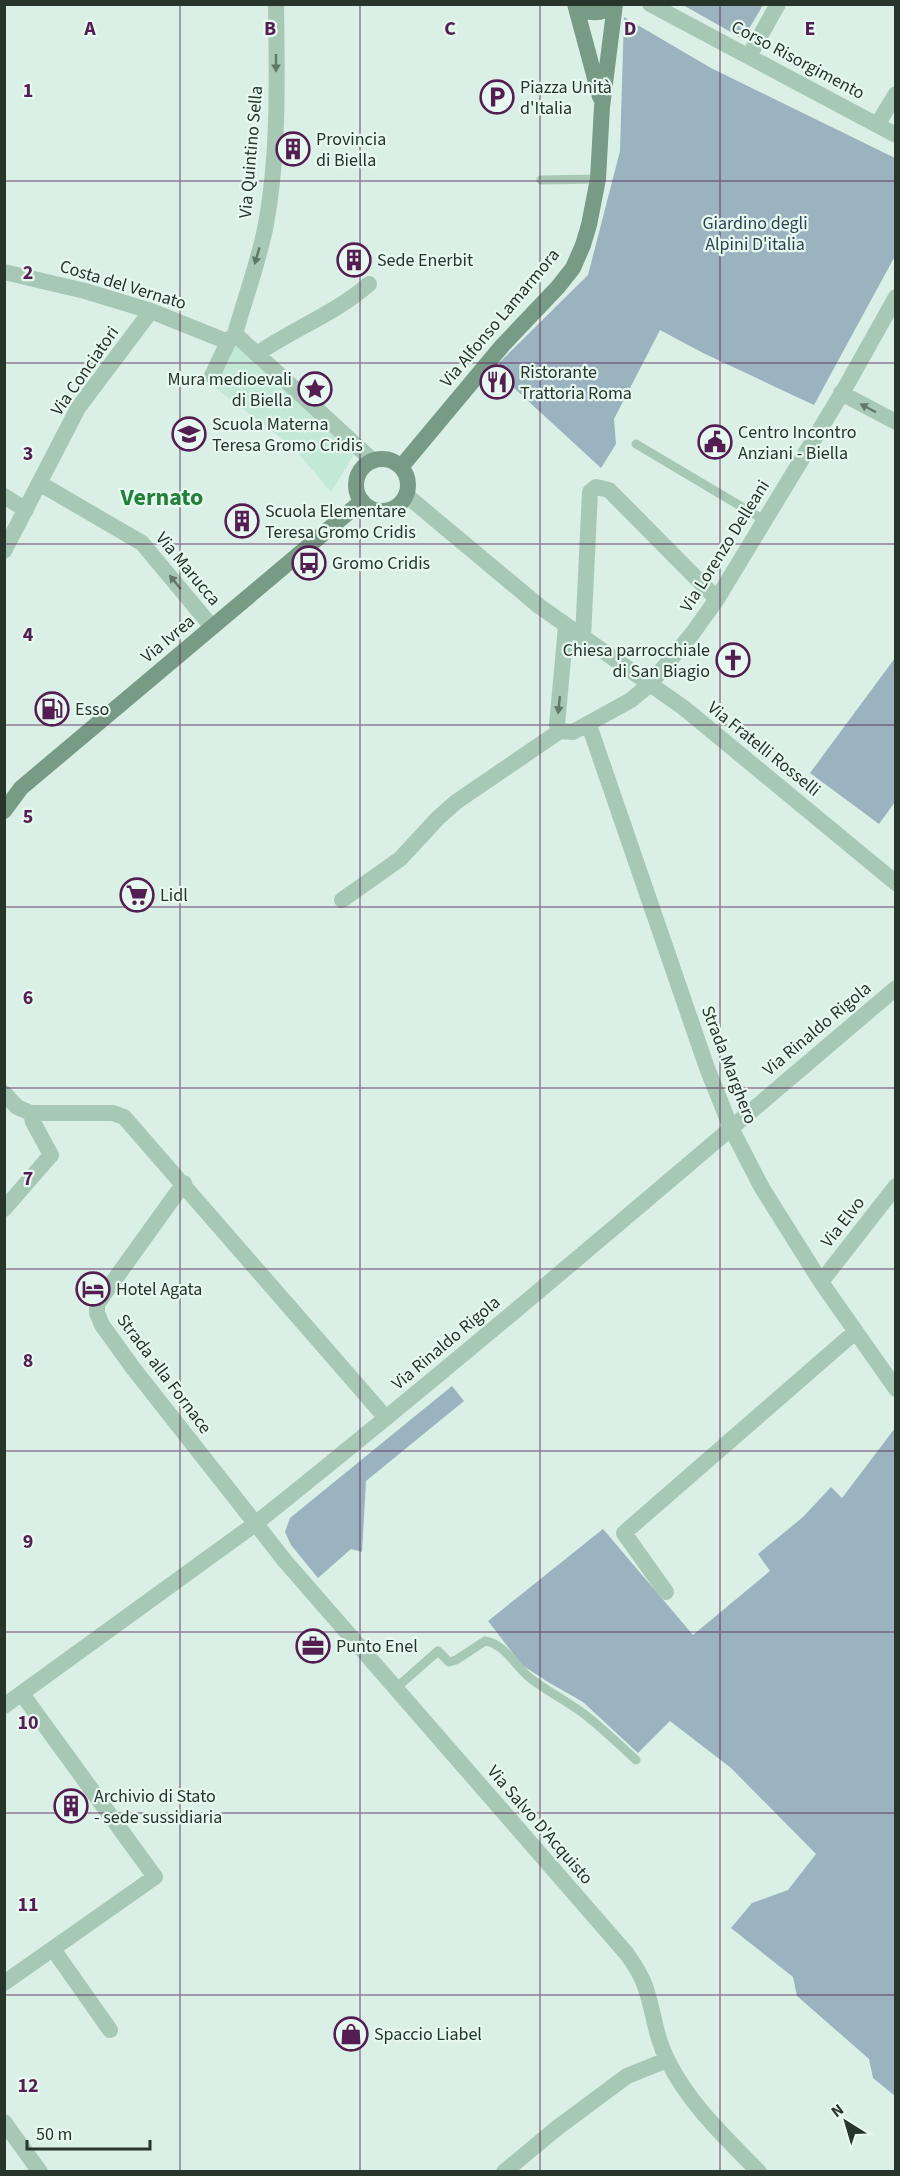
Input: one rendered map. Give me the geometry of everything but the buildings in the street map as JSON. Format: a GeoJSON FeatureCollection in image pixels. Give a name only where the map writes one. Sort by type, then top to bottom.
{"type":"FeatureCollection","features":[{"type":"Feature","properties":{"kind":"main road","name":"Via Alfonso Lamarmora"},"geometry":{"type":"LineString","coordinates":[[575,4],[587,12],[595,13],[603,12],[614,4]]}},
{"type":"Feature","properties":{"kind":"main road","name":"Via Alfonso Lamarmora"},"geometry":{"type":"LineString","coordinates":[[575,4],[602,107]]}},
{"type":"Feature","properties":{"kind":"main road","name":"Via Alfonso Lamarmora"},"geometry":{"type":"LineString","coordinates":[[401,467],[502,346],[573,268],[589,225],[597,179],[602,107],[614,4]]}},
{"type":"Feature","properties":{"kind":"main road"},"geometry":{"type":"LineString","coordinates":[[390,460],[401,467],[408,480],[406,495],[394,508],[386,511],[369,507],[362,501],[357,488],[357,479],[366,465],[373,461],[390,460]]}},
{"type":"Feature","properties":{"kind":"main road","name":"Via Ivrea"},"geometry":{"type":"LineString","coordinates":[[4,810],[21,788],[362,501]]}},
{"type":"Feature","properties":{"kind":"street","name":"Via Quintino Sella"},"geometry":{"type":"LineString","coordinates":[[212,376],[231,338],[268,211],[273,162],[277,71],[276,4]]}},
{"type":"Feature","properties":{"kind":"street","name":"Corso Risorgimento"},"geometry":{"type":"LineString","coordinates":[[650,4],[896,135]]}},
{"type":"Feature","properties":{"kind":"street"},"geometry":{"type":"LineString","coordinates":[[749,56],[778,4]]}},
{"type":"Feature","properties":{"kind":"street"},"geometry":{"type":"LineString","coordinates":[[878,125],[896,94]]}},
{"type":"Feature","properties":{"kind":"street","name":"Costa del Vernato"},"geometry":{"type":"LineString","coordinates":[[4,272],[85,291],[231,338],[257,354],[373,461]]}},
{"type":"Feature","properties":{"kind":"street"},"geometry":{"type":"LineString","coordinates":[[257,354],[281,337],[356,295],[369,284]]}},
{"type":"Feature","properties":{"kind":"street","name":"Via Lorenzo Delleani"},"geometry":{"type":"LineString","coordinates":[[560,731],[573,732],[589,725],[632,699],[649,684],[692,634],[717,599],[896,297]]}},
{"type":"Feature","properties":{"kind":"street","name":"Via Conciatori"},"geometry":{"type":"LineString","coordinates":[[4,550],[78,408],[151,311]]}},
{"type":"Feature","properties":{"kind":"street"},"geometry":{"type":"LineString","coordinates":[[841,393],[896,422]]}},
{"type":"Feature","properties":{"kind":"street","name":"Via Marucca"},"geometry":{"type":"LineString","coordinates":[[39,483],[142,543],[212,627]]}},
{"type":"Feature","properties":{"kind":"street"},"geometry":{"type":"LineString","coordinates":[[583,638],[590,492],[596,487],[609,490],[717,599]]}},
{"type":"Feature","properties":{"kind":"street","name":"Via Fratelli Rosselli"},"geometry":{"type":"LineString","coordinates":[[406,495],[539,606],[684,708],[896,883]]}},
{"type":"Feature","properties":{"kind":"street"},"geometry":{"type":"LineString","coordinates":[[4,496],[26,510]]}},
{"type":"Feature","properties":{"kind":"street"},"geometry":{"type":"LineString","coordinates":[[342,900],[400,859],[456,802],[560,731],[556,725],[566,626]]}},
{"type":"Feature","properties":{"kind":"street","name":"Strada Marghero"},"geometry":{"type":"LineString","coordinates":[[589,725],[707,1068],[731,1128],[762,1188],[820,1281],[896,1389]]}},
{"type":"Feature","properties":{"kind":"street","name":"Via Rinaldo Rigola"},"geometry":{"type":"LineString","coordinates":[[4,1706],[255,1524],[386,1418],[896,988]]}},
{"type":"Feature","properties":{"kind":"street"},"geometry":{"type":"LineString","coordinates":[[4,1093],[17,1107],[31,1113],[113,1113],[124,1117],[134,1125],[386,1418]]}},
{"type":"Feature","properties":{"kind":"street"},"geometry":{"type":"LineString","coordinates":[[4,1209],[51,1155],[33,1122],[31,1113]]}},
{"type":"Feature","properties":{"kind":"street","name":"Strada alla Fornace"},"geometry":{"type":"LineString","coordinates":[[184,1183],[97,1304],[97,1313],[102,1325],[133,1368],[255,1524]]}},
{"type":"Feature","properties":{"kind":"street","name":"Via Elvo"},"geometry":{"type":"LineString","coordinates":[[820,1281],[896,1186]]}},
{"type":"Feature","properties":{"kind":"street"},"geometry":{"type":"LineString","coordinates":[[666,1592],[624,1533],[855,1332]]}},
{"type":"Feature","properties":{"kind":"street","name":"Via Salvo D'Acquisto"},"geometry":{"type":"LineString","coordinates":[[255,1524],[627,1954],[645,1986],[655,2029],[667,2060],[683,2088],[759,2172]]}},
{"type":"Feature","properties":{"kind":"street"},"geometry":{"type":"LineString","coordinates":[[4,1983],[155,1877],[22,1694]]}},
{"type":"Feature","properties":{"kind":"street"},"geometry":{"type":"LineString","coordinates":[[53,1949],[110,2030]]}},
{"type":"Feature","properties":{"kind":"street"},"geometry":{"type":"LineString","coordinates":[[504,2172],[557,2128],[627,2076],[667,2060]]}},
{"type":"Feature","properties":{"kind":"street"},"geometry":{"type":"LineString","coordinates":[[4,2121],[40,2172]]}},
{"type":"Feature","properties":{"kind":"lane"},"geometry":{"type":"LineString","coordinates":[[541,180],[597,179]]}},
{"type":"Feature","properties":{"kind":"lane"},"geometry":{"type":"LineString","coordinates":[[636,444],[764,520]]}},
{"type":"Feature","properties":{"kind":"lane"},"geometry":{"type":"LineString","coordinates":[[396,1688],[438,1651],[449,1662],[485,1641],[494,1643],[520,1670],[588,1717],[636,1760]]}},
{"type":"Feature","properties":{"kind":"green space"},"geometry":{"type":"Polygon","coordinates":[[[683,5],[763,5],[743,39],[683,5]]]}},
{"type":"Feature","properties":{"kind":"green space","name":"Giardino degli Alpini D'italia"},"geometry":{"type":"Polygon","coordinates":[[[624,17],[711,68],[895,158],[895,256],[814,405],[703,353],[660,330],[614,419],[616,444],[601,468],[503,378],[499,363],[588,275],[620,151],[624,17]]]}},
{"type":"Feature","properties":{"kind":"green space"},"geometry":{"type":"Polygon","coordinates":[[[895,658],[895,802],[879,824],[810,773],[895,658]]]}},
{"type":"Feature","properties":{"kind":"green space"},"geometry":{"type":"Polygon","coordinates":[[[452,1386],[464,1401],[366,1481],[362,1552],[351,1549],[318,1578],[291,1545],[285,1532],[290,1518],[452,1386]]]}},
{"type":"Feature","properties":{"kind":"green space"},"geometry":{"type":"Polygon","coordinates":[[[895,1428],[895,2096],[873,2078],[869,2059],[797,1996],[793,1977],[731,1928],[752,1903],[788,1890],[816,1854],[731,1768],[670,1721],[638,1753],[583,1702],[522,1665],[488,1621],[603,1529],[693,1635],[770,1571],[758,1554],[803,1517],[831,1487],[842,1498],[895,1428]]]}},
{"type":"Feature","properties":{"kind":"shaded area"},"geometry":{"type":"Polygon","coordinates":[[[235,342],[354,454],[331,492],[293,447],[212,385],[235,342]]]}},
{"type":"Feature","properties":{"kind":"place","name":"Piazza Unità d'Italia"},"geometry":{"type":"Point","coordinates":[497,97]}},
{"type":"Feature","properties":{"kind":"place","name":"Provincia di Biella"},"geometry":{"type":"Point","coordinates":[293,149]}},
{"type":"Feature","properties":{"kind":"place","name":"Sede Enerbit"},"geometry":{"type":"Point","coordinates":[354,260]}},
{"type":"Feature","properties":{"kind":"place","name":"Ristorante Trattoria Roma"},"geometry":{"type":"Point","coordinates":[497,382]}},
{"type":"Feature","properties":{"kind":"place","name":"Mura medioevali di Biella"},"geometry":{"type":"Point","coordinates":[315,389]}},
{"type":"Feature","properties":{"kind":"place","name":"Scuola Materna Teresa Gromo Cridis"},"geometry":{"type":"Point","coordinates":[189,434]}},
{"type":"Feature","properties":{"kind":"place","name":"Centro Incontro Anziani - Biella"},"geometry":{"type":"Point","coordinates":[715,442]}},
{"type":"Feature","properties":{"kind":"place","name":"Scuola Elementare Teresa Gromo Cridis"},"geometry":{"type":"Point","coordinates":[242,521]}},
{"type":"Feature","properties":{"kind":"place","name":"Gromo Cridis"},"geometry":{"type":"Point","coordinates":[309,563]}},
{"type":"Feature","properties":{"kind":"place","name":"Chiesa parrocchiale di San Biagio"},"geometry":{"type":"Point","coordinates":[733,660]}},
{"type":"Feature","properties":{"kind":"place","name":"Esso"},"geometry":{"type":"Point","coordinates":[52,709]}},
{"type":"Feature","properties":{"kind":"place","name":"Lidl"},"geometry":{"type":"Point","coordinates":[137,895]}},
{"type":"Feature","properties":{"kind":"place","name":"Hotel Agata"},"geometry":{"type":"Point","coordinates":[93,1289]}},
{"type":"Feature","properties":{"kind":"place","name":"Punto Enel"},"geometry":{"type":"Point","coordinates":[313,1646]}},
{"type":"Feature","properties":{"kind":"place","name":"Archivio di Stato - sede sussidiaria"},"geometry":{"type":"Point","coordinates":[71,1806]}},
{"type":"Feature","properties":{"kind":"place","name":"Spaccio Liabel"},"geometry":{"type":"Point","coordinates":[351,2034]}},
{"type":"Feature","properties":{"kind":"district","name":"Vernato"},"geometry":{"type":"Point","coordinates":[162,497]}}]}
